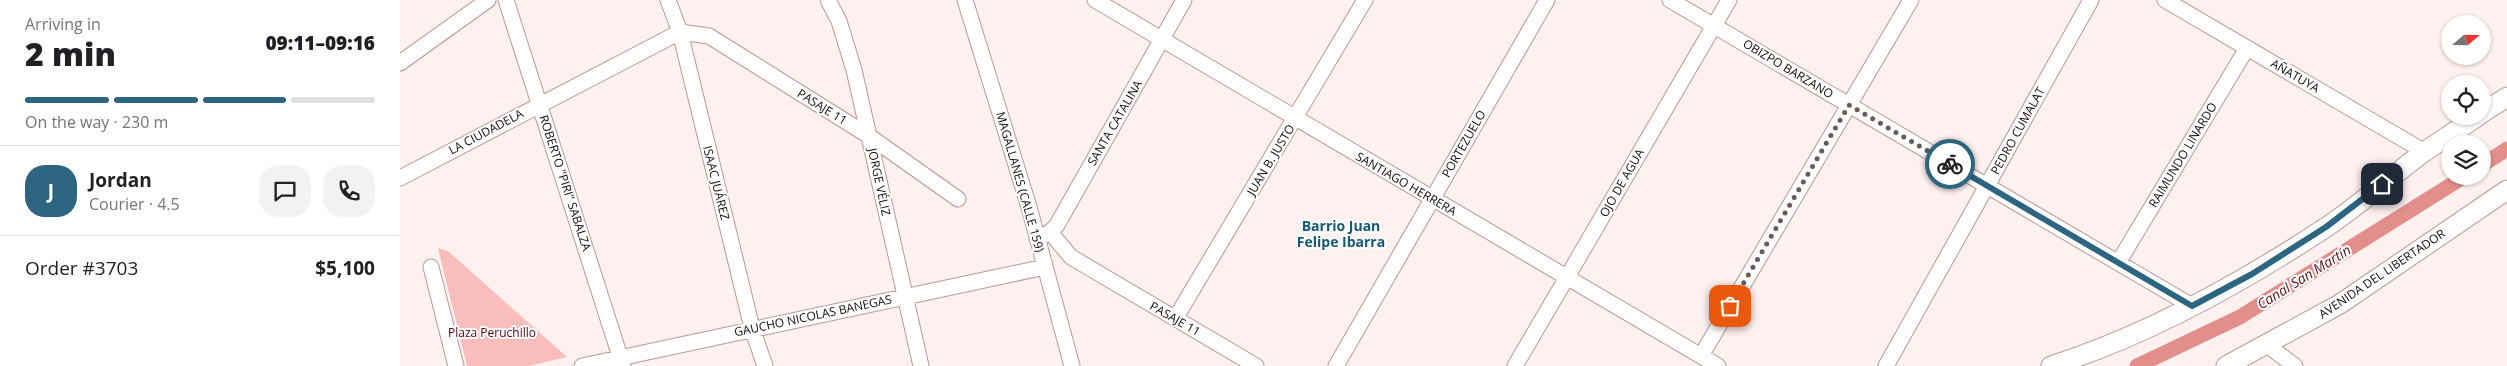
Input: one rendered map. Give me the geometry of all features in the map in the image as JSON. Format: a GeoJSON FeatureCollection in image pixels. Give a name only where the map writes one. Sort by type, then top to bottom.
{"type":"FeatureCollection","features":[{"type":"Feature","properties":{"kind":"street"},"geometry":{"type":"LineString","coordinates":[[400,63],[488,0]]}},
{"type":"Feature","properties":{"kind":"street","name":"ROBERTO \"PIRI\" SABALZA"},"geometry":{"type":"LineString","coordinates":[[506,0],[622,362]]}},
{"type":"Feature","properties":{"kind":"street","name":"ISAAC JUÁREZ"},"geometry":{"type":"LineString","coordinates":[[668,0],[680,32],[752,328],[765,366]]}},
{"type":"Feature","properties":{"kind":"street","name":"JORGE VÉLIZ"},"geometry":{"type":"LineString","coordinates":[[828,0],[839,21],[854,70],[921,366]]}},
{"type":"Feature","properties":{"kind":"street","name":"MAGALLANES (CALLE 159)"},"geometry":{"type":"LineString","coordinates":[[965,0],[1044,236],[1045,267],[1072,366]]}},
{"type":"Feature","properties":{"kind":"street","name":"SANTIAGO HERRERA"},"geometry":{"type":"LineString","coordinates":[[1096,0],[1718,366]]}},
{"type":"Feature","properties":{"kind":"street","name":"SANTA CATALINA"},"geometry":{"type":"LineString","coordinates":[[1044,236],[1057,225],[1184,0]]}},
{"type":"Feature","properties":{"kind":"street","name":"JUAN B. JUSTO"},"geometry":{"type":"LineString","coordinates":[[1175,320],[1365,0]]}},
{"type":"Feature","properties":{"kind":"street","name":"PORTEZUELO"},"geometry":{"type":"LineString","coordinates":[[1336,366],[1547,0]]}},
{"type":"Feature","properties":{"kind":"street","name":"OBIZPO BARZANO"},"geometry":{"type":"LineString","coordinates":[[1670,0],[2192,306]]}},
{"type":"Feature","properties":{"kind":"street","name":"OJO DE AGUA"},"geometry":{"type":"LineString","coordinates":[[1515,366],[1730,0]]}},
{"type":"Feature","properties":{"kind":"street"},"geometry":{"type":"LineString","coordinates":[[1700,356],[1911,0]]}},
{"type":"Feature","properties":{"kind":"street","name":"PEDRO CUMALAT"},"geometry":{"type":"LineString","coordinates":[[1886,366],[2091,0]]}},
{"type":"Feature","properties":{"kind":"street","name":"AÑATUYA"},"geometry":{"type":"LineString","coordinates":[[2166,0],[2425,152]]}},
{"type":"Feature","properties":{"kind":"street","name":"LA CIUDADELA"},"geometry":{"type":"LineString","coordinates":[[400,178],[680,32]]}},
{"type":"Feature","properties":{"kind":"street","name":"PASAJE 11"},"geometry":{"type":"LineString","coordinates":[[680,32],[709,36],[868,136],[958,199]]}},
{"type":"Feature","properties":{"kind":"street","name":"RAIMUNDO LINARDO"},"geometry":{"type":"LineString","coordinates":[[2118,263],[2247,48]]}},
{"type":"Feature","properties":{"kind":"street"},"geometry":{"type":"LineString","coordinates":[[2491,107],[2507,97]]}},
{"type":"Feature","properties":{"kind":"street"},"geometry":{"type":"LineString","coordinates":[[2052,366],[2097,351],[2192,306],[2252,274],[2326,227],[2425,152],[2465,125]]}},
{"type":"Feature","properties":{"kind":"street","name":"AVENIDA DEL LIBERTADOR"},"geometry":{"type":"LineString","coordinates":[[2226,366],[2340,304],[2505,193]]}},
{"type":"Feature","properties":{"kind":"street","name":"PASAJE 11"},"geometry":{"type":"LineString","coordinates":[[1044,236],[1072,257],[1175,320],[1256,366]]}},
{"type":"Feature","properties":{"kind":"street"},"geometry":{"type":"LineString","coordinates":[[431,267],[456,366]]}},
{"type":"Feature","properties":{"kind":"street","name":"GAUCHO NICOLAS BANEGAS"},"geometry":{"type":"LineString","coordinates":[[582,366],[622,362],[752,328],[1045,267]]}},
{"type":"Feature","properties":{"kind":"street"},"geometry":{"type":"LineString","coordinates":[[2267,345],[2295,366]]}},
{"type":"Feature","properties":{"kind":"green space","name":"Plaza Peruchillo"},"geometry":{"type":"Polygon","coordinates":[[[438,248],[449,252],[567,357],[529,366],[467,366],[438,248]]]}},
{"type":"Feature","properties":{"kind":"waterway","name":"Canal San Martín"},"geometry":{"type":"LineString","coordinates":[[2491,159],[2507,149]]}},
{"type":"Feature","properties":{"kind":"waterway","name":"Canal San Martín"},"geometry":{"type":"LineString","coordinates":[[2137,366],[2240,317],[2451,185]]}},
{"type":"Feature","properties":{"kind":"way so far"},"geometry":{"type":"LineString","coordinates":[[1730,306],[1849,105],[1950,164]]}},
{"type":"Feature","properties":{"kind":"district","name":"Barrio Juan Felipe Ibarra"},"geometry":{"type":"Point","coordinates":[1341,234]}},
{"type":"Feature","properties":{"kind":"route"},"geometry":{"type":"LineString","coordinates":[[1950,164],[2192,306],[2252,274],[2326,227],[2382,184]]}}]}
